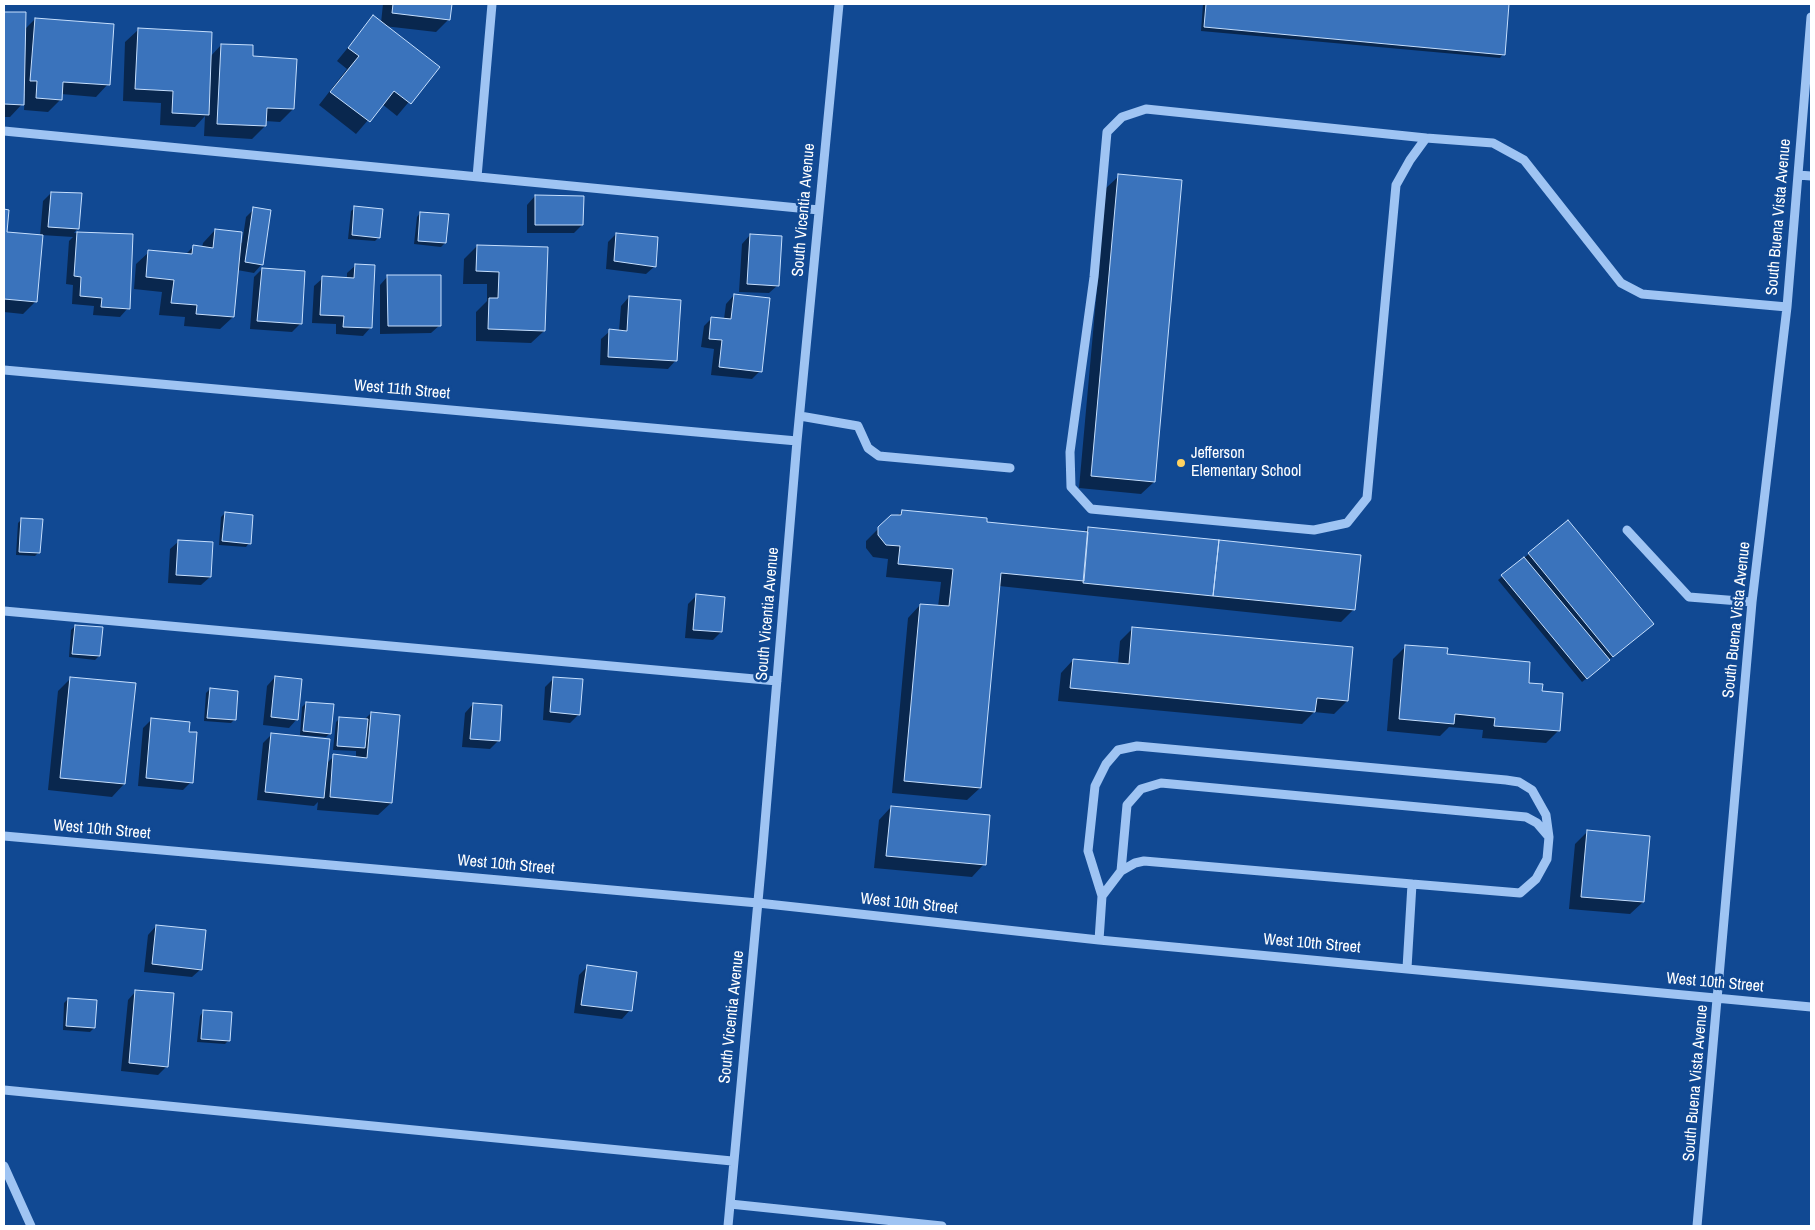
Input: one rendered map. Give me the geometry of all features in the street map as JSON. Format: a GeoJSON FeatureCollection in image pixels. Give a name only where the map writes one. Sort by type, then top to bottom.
{"type":"FeatureCollection","features":[{"type":"Feature","properties":{"kind":"street"},"geometry":{"type":"LineString","coordinates":[[477,177],[492,4]]}},
{"type":"Feature","properties":{"kind":"street","name":"South Vicentia Avenue"},"geometry":{"type":"LineString","coordinates":[[728,1226],[732,1161],[758,903],[797,441],[839,4]]}},
{"type":"Feature","properties":{"kind":"street","name":"South Buena Vista Avenue"},"geometry":{"type":"LineString","coordinates":[[1698,1226],[1752,602],[1787,307],[1811,17]]}},
{"type":"Feature","properties":{"kind":"street"},"geometry":{"type":"LineString","coordinates":[[1426,138],[1410,160],[1396,185],[1367,498],[1347,523],[1314,530],[1091,509],[1071,487],[1070,452],[1094,276],[1107,132],[1122,117],[1146,109],[1426,138],[1493,143],[1524,160],[1622,283],[1642,294],[1787,307]]}},
{"type":"Feature","properties":{"kind":"street"},"geometry":{"type":"LineString","coordinates":[[4,131],[820,210]]}},
{"type":"Feature","properties":{"kind":"street"},"geometry":{"type":"LineString","coordinates":[[1798,175],[1811,176]]}},
{"type":"Feature","properties":{"kind":"street","name":"West 11th Street"},"geometry":{"type":"LineString","coordinates":[[4,370],[797,441]]}},
{"type":"Feature","properties":{"kind":"street"},"geometry":{"type":"LineString","coordinates":[[800,416],[858,426],[868,448],[879,456],[1010,468]]}},
{"type":"Feature","properties":{"kind":"street"},"geometry":{"type":"LineString","coordinates":[[1627,530],[1689,597],[1752,602]]}},
{"type":"Feature","properties":{"kind":"street"},"geometry":{"type":"LineString","coordinates":[[4,612],[777,681]]}},
{"type":"Feature","properties":{"kind":"street"},"geometry":{"type":"LineString","coordinates":[[1099,940],[1102,896],[1088,851],[1095,786],[1106,764],[1118,750],[1137,746],[1519,782],[1532,790],[1546,815],[1549,837],[1547,859],[1543,869],[1529,887],[1520,893],[1153,861],[1135,863],[1122,871],[1102,896]]}},
{"type":"Feature","properties":{"kind":"street"},"geometry":{"type":"LineString","coordinates":[[1122,871],[1127,805],[1141,789],[1161,783],[1515,815],[1526,817],[1537,823],[1549,837]]}},
{"type":"Feature","properties":{"kind":"street","name":"West 10th Street"},"geometry":{"type":"LineString","coordinates":[[4,836],[758,903],[1099,940],[1811,1007]]}},
{"type":"Feature","properties":{"kind":"street"},"geometry":{"type":"LineString","coordinates":[[1407,968],[1412,884]]}},
{"type":"Feature","properties":{"kind":"street"},"geometry":{"type":"LineString","coordinates":[[4,1090],[732,1161]]}},
{"type":"Feature","properties":{"kind":"street"},"geometry":{"type":"LineString","coordinates":[[4,1166],[31,1226]]}},
{"type":"Feature","properties":{"kind":"street"},"geometry":{"type":"LineString","coordinates":[[730,1204],[942,1226]]}},
{"type":"Feature","properties":{"kind":"building"},"geometry":{"type":"Polygon","coordinates":[[[393,4],[452,4],[450,20],[392,13],[393,4]]]}},
{"type":"Feature","properties":{"kind":"building"},"geometry":{"type":"Polygon","coordinates":[[[1206,4],[1509,4],[1505,55],[1204,27],[1206,4]]]}},
{"type":"Feature","properties":{"kind":"building"},"geometry":{"type":"Polygon","coordinates":[[[4,12],[26,12],[24,105],[4,104],[4,12]]]}},
{"type":"Feature","properties":{"kind":"building"},"geometry":{"type":"Polygon","coordinates":[[[373,15],[440,67],[411,104],[394,91],[370,122],[330,92],[359,56],[348,48],[373,15]]]}},
{"type":"Feature","properties":{"kind":"building"},"geometry":{"type":"Polygon","coordinates":[[[35,18],[114,24],[110,85],[63,82],[62,100],[36,98],[37,81],[30,81],[35,18]]]}},
{"type":"Feature","properties":{"kind":"building"},"geometry":{"type":"Polygon","coordinates":[[[138,28],[212,32],[209,115],[172,113],[173,91],[135,89],[138,28]]]}},
{"type":"Feature","properties":{"kind":"building"},"geometry":{"type":"Polygon","coordinates":[[[221,44],[253,45],[253,56],[297,59],[294,109],[267,108],[266,126],[217,124],[221,44]]]}},
{"type":"Feature","properties":{"kind":"building"},"geometry":{"type":"Polygon","coordinates":[[[1118,174],[1182,180],[1155,482],[1091,476],[1118,174]]]}},
{"type":"Feature","properties":{"kind":"building"},"geometry":{"type":"Polygon","coordinates":[[[51,192],[82,193],[79,229],[48,227],[51,192]]]}},
{"type":"Feature","properties":{"kind":"building"},"geometry":{"type":"Polygon","coordinates":[[[535,195],[584,196],[583,225],[535,225],[535,195]]]}},
{"type":"Feature","properties":{"kind":"building"},"geometry":{"type":"Polygon","coordinates":[[[354,206],[383,209],[380,238],[352,235],[354,206]]]}},
{"type":"Feature","properties":{"kind":"building"},"geometry":{"type":"Polygon","coordinates":[[[253,207],[271,210],[263,265],[245,262],[253,207]]]}},
{"type":"Feature","properties":{"kind":"building"},"geometry":{"type":"Polygon","coordinates":[[[4,209],[9,210],[7,232],[43,235],[37,302],[4,299],[4,209]]]}},
{"type":"Feature","properties":{"kind":"building"},"geometry":{"type":"Polygon","coordinates":[[[420,212],[449,214],[446,243],[418,241],[420,212]]]}},
{"type":"Feature","properties":{"kind":"building"},"geometry":{"type":"Polygon","coordinates":[[[215,229],[242,232],[234,317],[196,314],[197,305],[171,303],[174,280],[146,277],[148,250],[192,254],[193,245],[213,248],[215,229]]]}},
{"type":"Feature","properties":{"kind":"building"},"geometry":{"type":"Polygon","coordinates":[[[77,232],[133,234],[130,309],[101,307],[102,298],[80,296],[81,277],[74,276],[77,232]]]}},
{"type":"Feature","properties":{"kind":"building"},"geometry":{"type":"Polygon","coordinates":[[[616,233],[658,237],[656,267],[614,261],[616,233]]]}},
{"type":"Feature","properties":{"kind":"building"},"geometry":{"type":"Polygon","coordinates":[[[750,234],[782,236],[779,286],[747,284],[750,234]]]}},
{"type":"Feature","properties":{"kind":"building"},"geometry":{"type":"Polygon","coordinates":[[[477,245],[548,247],[545,331],[488,329],[489,298],[498,298],[499,272],[476,271],[477,245]]]}},
{"type":"Feature","properties":{"kind":"building"},"geometry":{"type":"Polygon","coordinates":[[[355,264],[375,265],[372,328],[343,327],[344,316],[320,315],[322,276],[354,278],[355,264]]]}},
{"type":"Feature","properties":{"kind":"building"},"geometry":{"type":"Polygon","coordinates":[[[262,268],[305,271],[302,324],[257,321],[262,268]]]}},
{"type":"Feature","properties":{"kind":"building"},"geometry":{"type":"Polygon","coordinates":[[[387,275],[441,275],[441,326],[388,326],[387,275]]]}},
{"type":"Feature","properties":{"kind":"building"},"geometry":{"type":"Polygon","coordinates":[[[734,294],[770,298],[762,372],[719,367],[722,340],[709,339],[711,317],[731,319],[734,294]]]}},
{"type":"Feature","properties":{"kind":"building"},"geometry":{"type":"Polygon","coordinates":[[[629,296],[681,300],[677,361],[608,357],[609,329],[627,331],[629,296]]]}},
{"type":"Feature","properties":{"kind":"building"},"geometry":{"type":"Polygon","coordinates":[[[902,510],[987,518],[987,522],[1088,532],[1084,581],[1001,573],[981,788],[904,781],[920,604],[949,606],[953,569],[898,564],[900,546],[886,545],[878,535],[878,527],[891,515],[901,515],[902,510]]]}},
{"type":"Feature","properties":{"kind":"building"},"geometry":{"type":"Polygon","coordinates":[[[225,512],[253,515],[251,544],[222,541],[225,512]]]}},
{"type":"Feature","properties":{"kind":"building"},"geometry":{"type":"Polygon","coordinates":[[[21,518],[43,519],[40,553],[19,552],[21,518]]]}},
{"type":"Feature","properties":{"kind":"building"},"geometry":{"type":"Polygon","coordinates":[[[1568,520],[1654,624],[1613,657],[1528,553],[1568,520]]]}},
{"type":"Feature","properties":{"kind":"building"},"geometry":{"type":"Polygon","coordinates":[[[1088,527],[1219,540],[1213,596],[1083,583],[1088,527]]]}},
{"type":"Feature","properties":{"kind":"building"},"geometry":{"type":"Polygon","coordinates":[[[178,540],[213,542],[211,577],[176,575],[178,540]]]}},
{"type":"Feature","properties":{"kind":"building"},"geometry":{"type":"Polygon","coordinates":[[[1219,540],[1361,555],[1355,610],[1213,596],[1219,540]]]}},
{"type":"Feature","properties":{"kind":"building"},"geometry":{"type":"Polygon","coordinates":[[[1524,557],[1610,660],[1587,679],[1501,575],[1524,557]]]}},
{"type":"Feature","properties":{"kind":"building"},"geometry":{"type":"Polygon","coordinates":[[[696,594],[725,597],[722,632],[693,630],[696,594]]]}},
{"type":"Feature","properties":{"kind":"building"},"geometry":{"type":"Polygon","coordinates":[[[75,625],[103,627],[100,656],[72,654],[75,625]]]}},
{"type":"Feature","properties":{"kind":"building"},"geometry":{"type":"Polygon","coordinates":[[[1132,627],[1353,647],[1348,701],[1317,698],[1315,712],[1070,688],[1073,659],[1129,664],[1132,627]]]}},
{"type":"Feature","properties":{"kind":"building"},"geometry":{"type":"Polygon","coordinates":[[[1405,645],[1448,648],[1447,654],[1530,662],[1529,683],[1543,684],[1542,691],[1563,693],[1560,731],[1494,726],[1495,718],[1455,714],[1454,724],[1399,719],[1405,645]]]}},
{"type":"Feature","properties":{"kind":"building"},"geometry":{"type":"Polygon","coordinates":[[[275,676],[302,679],[298,720],[271,717],[275,676]]]}},
{"type":"Feature","properties":{"kind":"building"},"geometry":{"type":"Polygon","coordinates":[[[70,677],[136,683],[125,784],[60,778],[70,677]]]}},
{"type":"Feature","properties":{"kind":"building"},"geometry":{"type":"Polygon","coordinates":[[[553,677],[583,679],[580,715],[550,712],[553,677]]]}},
{"type":"Feature","properties":{"kind":"building"},"geometry":{"type":"Polygon","coordinates":[[[210,688],[238,691],[236,720],[207,718],[210,688]]]}},
{"type":"Feature","properties":{"kind":"building"},"geometry":{"type":"Polygon","coordinates":[[[306,702],[334,704],[331,734],[303,731],[306,702]]]}},
{"type":"Feature","properties":{"kind":"building"},"geometry":{"type":"Polygon","coordinates":[[[473,703],[502,705],[500,741],[470,739],[473,703]]]}},
{"type":"Feature","properties":{"kind":"building"},"geometry":{"type":"Polygon","coordinates":[[[371,712],[400,715],[392,803],[330,797],[333,754],[367,758],[371,712]]]}},
{"type":"Feature","properties":{"kind":"building"},"geometry":{"type":"Polygon","coordinates":[[[339,717],[368,719],[365,748],[337,746],[339,717]]]}},
{"type":"Feature","properties":{"kind":"building"},"geometry":{"type":"Polygon","coordinates":[[[151,718],[190,722],[189,732],[197,732],[193,783],[146,778],[151,718]]]}},
{"type":"Feature","properties":{"kind":"building"},"geometry":{"type":"Polygon","coordinates":[[[271,733],[330,739],[324,798],[265,792],[271,733]]]}},
{"type":"Feature","properties":{"kind":"building"},"geometry":{"type":"Polygon","coordinates":[[[891,806],[990,815],[986,865],[886,856],[891,806]]]}},
{"type":"Feature","properties":{"kind":"building"},"geometry":{"type":"Polygon","coordinates":[[[1587,830],[1650,836],[1644,902],[1581,897],[1587,830]]]}},
{"type":"Feature","properties":{"kind":"building"},"geometry":{"type":"Polygon","coordinates":[[[156,925],[206,930],[202,970],[152,964],[156,925]]]}},
{"type":"Feature","properties":{"kind":"building"},"geometry":{"type":"Polygon","coordinates":[[[587,965],[637,972],[632,1011],[581,1005],[587,965]]]}},
{"type":"Feature","properties":{"kind":"building"},"geometry":{"type":"Polygon","coordinates":[[[135,990],[174,993],[168,1067],[129,1063],[135,990]]]}},
{"type":"Feature","properties":{"kind":"building"},"geometry":{"type":"Polygon","coordinates":[[[68,998],[97,1000],[95,1028],[66,1026],[68,998]]]}},
{"type":"Feature","properties":{"kind":"building"},"geometry":{"type":"Polygon","coordinates":[[[203,1010],[232,1012],[230,1041],[201,1039],[203,1010]]]}},
{"type":"Feature","properties":{"kind":"place","name":"Jefferson Elementary School"},"geometry":{"type":"Point","coordinates":[1181,463]}}]}
